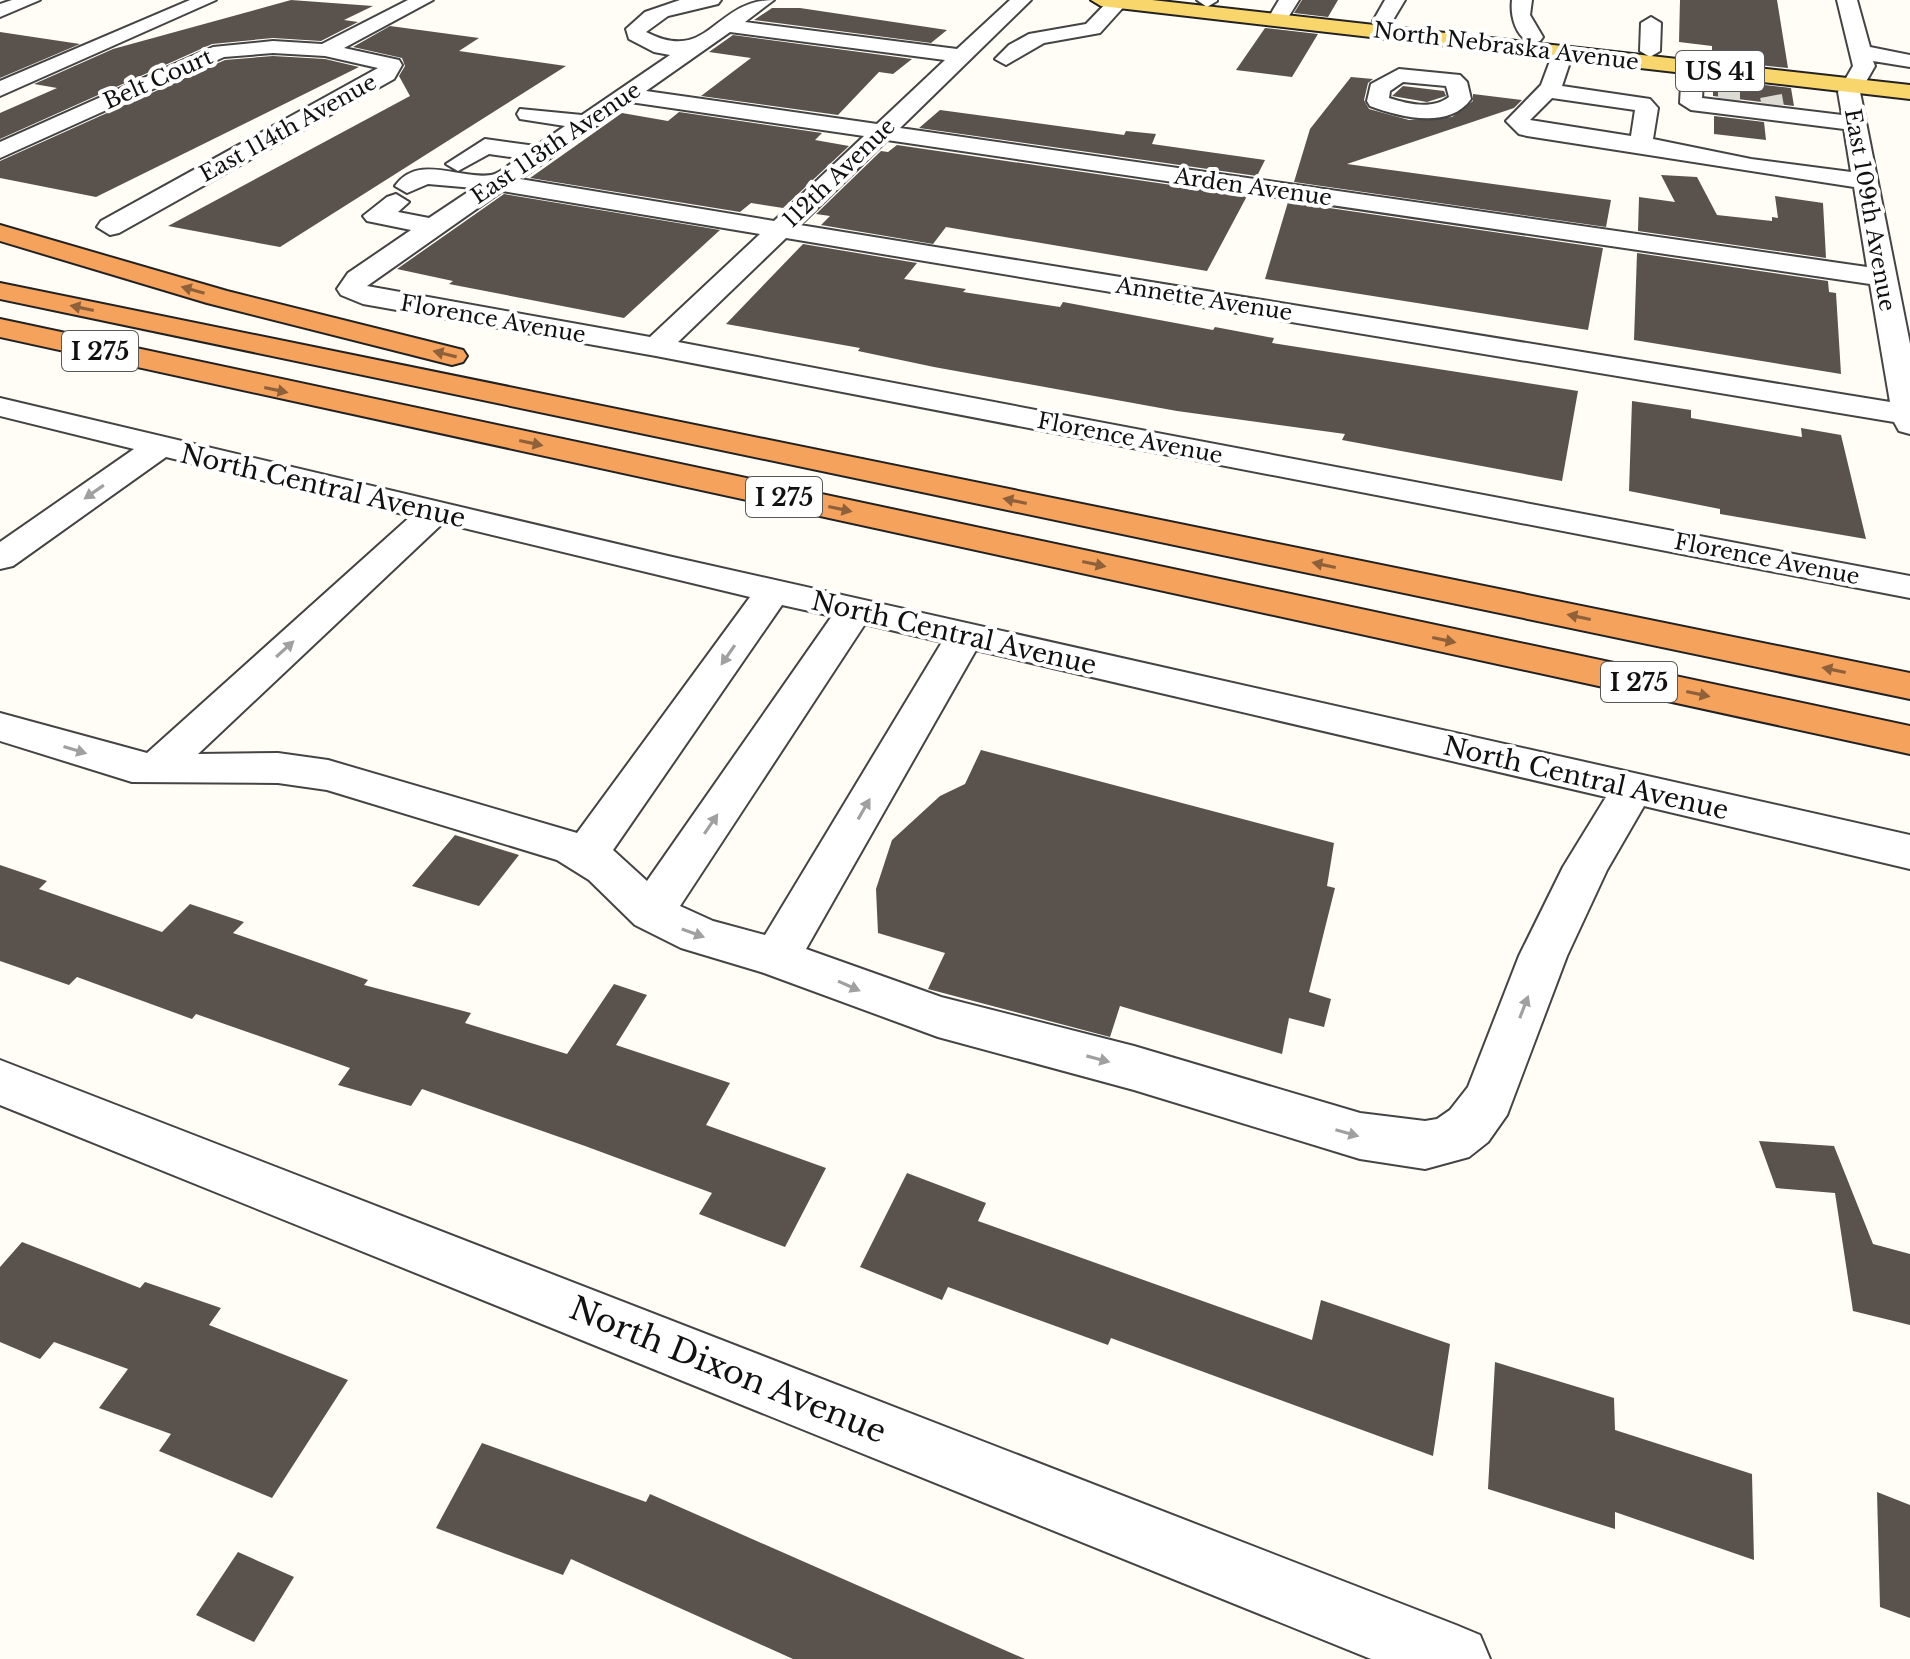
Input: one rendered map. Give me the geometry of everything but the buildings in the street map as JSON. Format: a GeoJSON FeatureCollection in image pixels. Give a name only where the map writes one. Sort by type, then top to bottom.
{"type":"FeatureCollection","features":[{"type":"Feature","properties":{"kind":"highway"},"geometry":{"type":"LineString","coordinates":[[0,233],[217,297],[558,384],[761,448]]}},
{"type":"Feature","properties":{"kind":"highway","name":"I 275"},"geometry":{"type":"LineString","coordinates":[[0,291],[1910,686]]}},
{"type":"Feature","properties":{"kind":"highway","name":"I 275"},"geometry":{"type":"LineString","coordinates":[[0,328],[200,374],[1910,740]]}},
{"type":"Feature","properties":{"kind":"highway"},"geometry":{"type":"LineString","coordinates":[[0,348],[200,374]]}},
{"type":"Feature","properties":{"kind":"main road","name":"North Nebraska Avenue"},"geometry":{"type":"LineString","coordinates":[[1198,0],[1383,21],[1531,43],[1563,53],[1692,74],[1858,71],[1910,92]]}},
{"type":"Feature","properties":{"kind":"main road","name":"North Nebraska Avenue"},"geometry":{"type":"LineString","coordinates":[[1110,1],[1283,10],[1422,37],[1650,51],[1858,71],[1910,80]]}},
{"type":"Feature","properties":{"kind":"street"},"geometry":{"type":"LineString","coordinates":[[0,11],[30,0]]}},
{"type":"Feature","properties":{"kind":"street"},"geometry":{"type":"LineString","coordinates":[[0,89],[206,0]]}},
{"type":"Feature","properties":{"kind":"street"},"geometry":{"type":"LineString","coordinates":[[370,0],[418,3]]}},
{"type":"Feature","properties":{"kind":"street"},"geometry":{"type":"LineString","coordinates":[[690,51],[645,43],[636,35],[636,29],[651,16],[667,9],[711,0]]}},
{"type":"Feature","properties":{"kind":"street","name":"East 113th Avenue"},"geometry":{"type":"LineString","coordinates":[[351,289],[358,279],[763,0]]}},
{"type":"Feature","properties":{"kind":"street","name":"112th Avenue"},"geometry":{"type":"LineString","coordinates":[[656,347],[1021,0]]}},
{"type":"Feature","properties":{"kind":"street"},"geometry":{"type":"LineString","coordinates":[[1383,21],[1395,0]]}},
{"type":"Feature","properties":{"kind":"street"},"geometry":{"type":"LineString","coordinates":[[1522,0],[1520,15],[1531,43]]}},
{"type":"Feature","properties":{"kind":"street","name":"East 109th Avenue"},"geometry":{"type":"LineString","coordinates":[[1847,0],[1858,71],[1849,92],[1909,418]]}},
{"type":"Feature","properties":{"kind":"street"},"geometry":{"type":"LineString","coordinates":[[1006,59],[1023,42],[1035,37],[1093,29],[1110,1]]}},
{"type":"Feature","properties":{"kind":"street","name":"East 114th Avenue"},"geometry":{"type":"LineString","coordinates":[[325,50],[418,3]]}},
{"type":"Feature","properties":{"kind":"street"},"geometry":{"type":"LineString","coordinates":[[1650,51],[1651,23]]}},
{"type":"Feature","properties":{"kind":"street"},"geometry":{"type":"LineString","coordinates":[[727,26],[961,56]]}},
{"type":"Feature","properties":{"kind":"street"},"geometry":{"type":"LineString","coordinates":[[1422,37],[1413,53],[1424,70],[1448,59],[1458,41]]}},
{"type":"Feature","properties":{"kind":"street","name":"Belt Court"},"geometry":{"type":"LineString","coordinates":[[0,151],[220,51],[246,47],[325,50]]}},
{"type":"Feature","properties":{"kind":"street","name":"East 114th Avenue"},"geometry":{"type":"LineString","coordinates":[[110,227],[386,74],[391,65],[325,50]]}},
{"type":"Feature","properties":{"kind":"street"},"geometry":{"type":"LineString","coordinates":[[1563,53],[1547,91],[1517,121],[1527,129],[1641,144],[1751,166],[1864,181]]}},
{"type":"Feature","properties":{"kind":"street"},"geometry":{"type":"LineString","coordinates":[[1858,71],[1910,61]]}},
{"type":"Feature","properties":{"kind":"street"},"geometry":{"type":"LineString","coordinates":[[1692,74],[1691,103],[1751,99],[1808,118],[1854,123]]}},
{"type":"Feature","properties":{"kind":"street"},"geometry":{"type":"LineString","coordinates":[[1547,91],[1642,104],[1647,108],[1641,144]]}},
{"type":"Feature","properties":{"kind":"street"},"geometry":{"type":"LineString","coordinates":[[563,92],[528,114],[586,122]]}},
{"type":"Feature","properties":{"kind":"street","name":"Arden Avenue"},"geometry":{"type":"LineString","coordinates":[[626,95],[1881,277]]}},
{"type":"Feature","properties":{"kind":"street"},"geometry":{"type":"LineString","coordinates":[[1808,118],[1812,145]]}},
{"type":"Feature","properties":{"kind":"street"},"geometry":{"type":"LineString","coordinates":[[458,164],[485,146],[540,154]]}},
{"type":"Feature","properties":{"kind":"street","name":"Annette Avenue"},"geometry":{"type":"LineString","coordinates":[[434,227],[376,216],[423,176],[498,183],[1909,418]]}},
{"type":"Feature","properties":{"kind":"street","name":"Florence Avenue"},"geometry":{"type":"LineString","coordinates":[[351,289],[363,296],[656,347],[1910,587]]}},
{"type":"Feature","properties":{"kind":"street","name":"North Central Avenue"},"geometry":{"type":"LineString","coordinates":[[0,407],[773,591],[1910,852]]}},
{"type":"Feature","properties":{"kind":"street"},"geometry":{"type":"LineString","coordinates":[[0,558],[158,447]]}},
{"type":"Feature","properties":{"kind":"street"},"geometry":{"type":"LineString","coordinates":[[156,769],[435,512]]}},
{"type":"Feature","properties":{"kind":"street"},"geometry":{"type":"LineString","coordinates":[[587,853],[773,591]]}},
{"type":"Feature","properties":{"kind":"street"},"geometry":{"type":"LineString","coordinates":[[651,912],[855,610]]}},
{"type":"Feature","properties":{"kind":"street"},"geometry":{"type":"LineString","coordinates":[[776,958],[965,635]]}},
{"type":"Feature","properties":{"kind":"street"},"geometry":{"type":"LineString","coordinates":[[0,727],[132,767],[278,768],[328,775],[587,853],[651,912],[681,929],[776,958],[938,1017],[1134,1068],[1360,1136],[1425,1145],[1450,1140],[1460,1133],[1489,1099],[1543,956],[1586,867],[1633,788]]}},
{"type":"Feature","properties":{"kind":"street","name":"North Dixon Avenue"},"geometry":{"type":"LineString","coordinates":[[0,1082],[1456,1659]]}},
{"type":"Feature","properties":{"kind":"tunnel"},"geometry":{"type":"LineString","coordinates":[[1729,91],[1729,102]]}},
{"type":"Feature","properties":{"kind":"tunnel"},"geometry":{"type":"LineString","coordinates":[[1771,96],[1773,107]]}}]}
